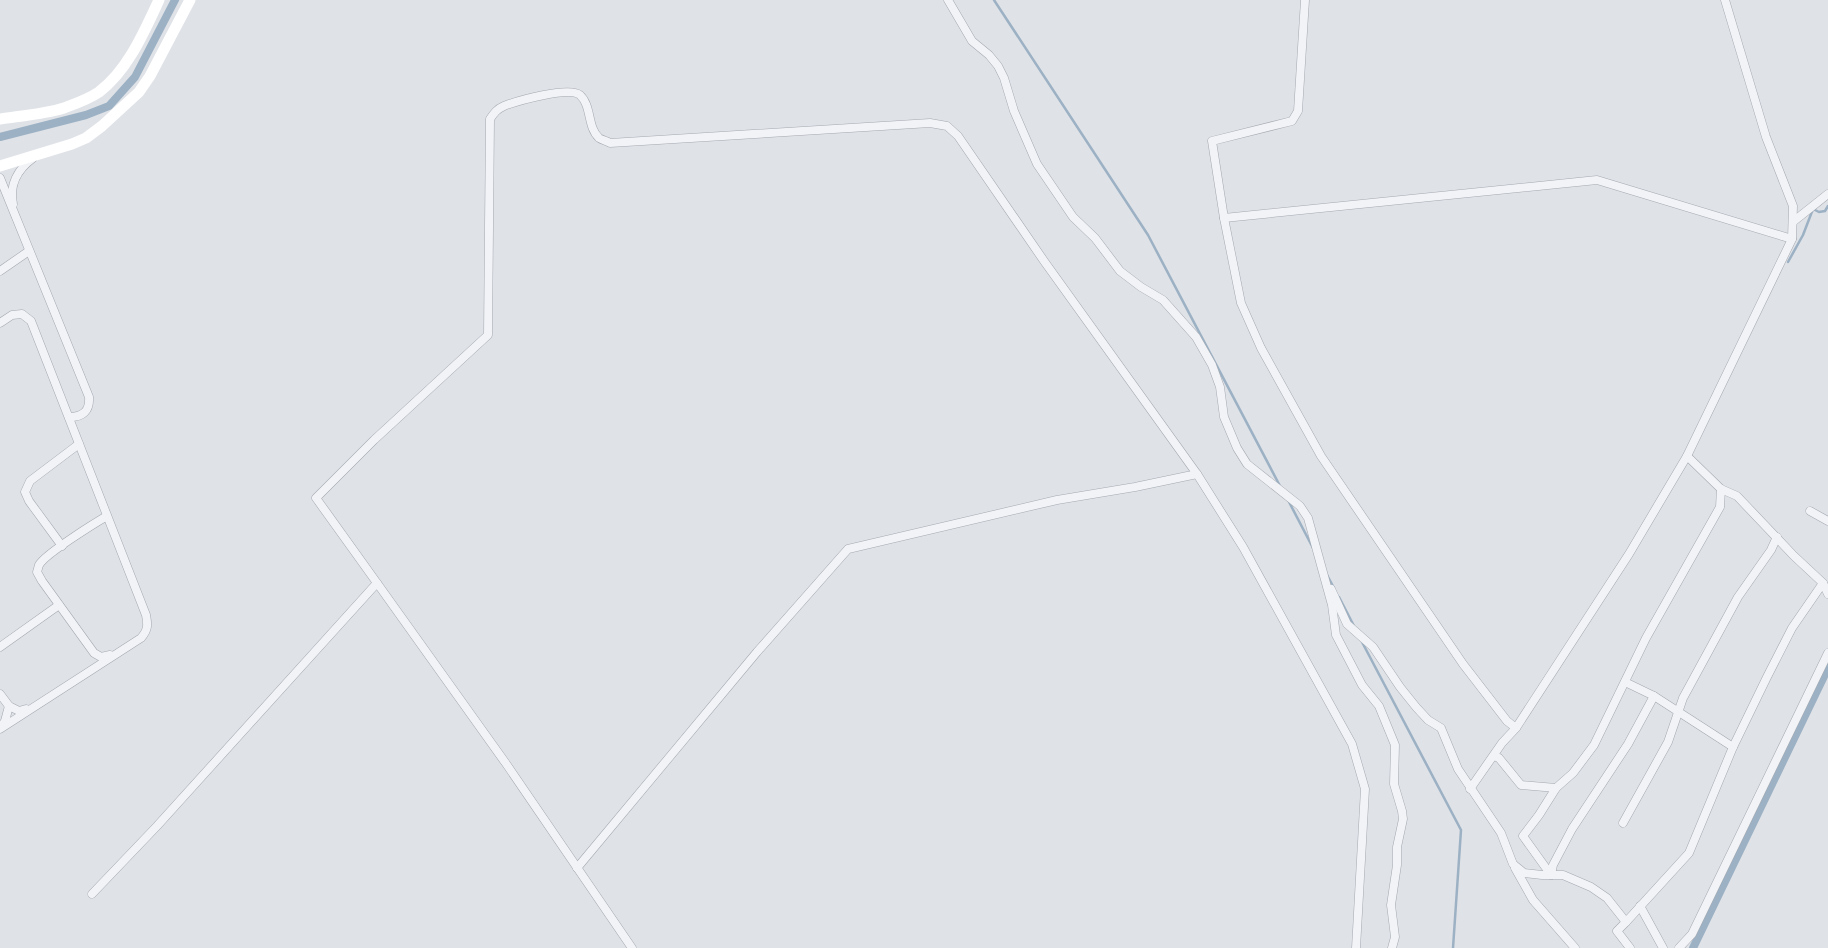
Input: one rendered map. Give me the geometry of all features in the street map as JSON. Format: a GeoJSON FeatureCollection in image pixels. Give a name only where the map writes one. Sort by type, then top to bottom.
{"type":"FeatureCollection","features":[{"type":"Feature","properties":{"kind":"street"},"geometry":{"type":"LineString","coordinates":[[0,119],[62,108],[97,93],[114,78],[126,60],[142,35],[159,0]]}},
{"type":"Feature","properties":{"kind":"street"},"geometry":{"type":"LineString","coordinates":[[0,166],[86,138],[102,126],[139,92],[150,76],[190,0]]}},
{"type":"Feature","properties":{"kind":"street"},"geometry":{"type":"LineString","coordinates":[[948,0],[972,41],[989,55],[998,66],[1004,78],[1014,111],[1037,164],[1073,217],[1096,238],[1120,271],[1141,287],[1163,300],[1196,337],[1212,365],[1220,387],[1224,417],[1237,448],[1247,464],[1300,506],[1308,518],[1332,605],[1336,635],[1362,685],[1379,706],[1396,745],[1394,784],[1402,811],[1402,820],[1391,905],[1395,937],[1392,948]]}},
{"type":"Feature","properties":{"kind":"street"},"geometry":{"type":"LineString","coordinates":[[1305,0],[1298,111],[1292,121],[1212,141],[1224,218],[1241,303],[1261,348],[1321,456],[1463,664],[1507,721],[1516,728]]}},
{"type":"Feature","properties":{"kind":"street"},"geometry":{"type":"LineString","coordinates":[[1470,789],[1516,728],[1629,554],[1686,456],[1792,239],[1793,206],[1766,138],[1725,0]]}},
{"type":"Feature","properties":{"kind":"street"},"geometry":{"type":"LineString","coordinates":[[632,948],[507,765],[316,498],[374,440],[488,335],[490,119],[494,112],[503,106],[559,92],[579,94],[584,101],[599,138],[610,143],[930,123],[947,126],[958,136],[1044,261],[1197,474],[1243,547],[1352,744],[1365,789],[1356,948]]}},
{"type":"Feature","properties":{"kind":"street"},"geometry":{"type":"LineString","coordinates":[[15,216],[12,196],[13,181],[28,161],[35,156]]}},
{"type":"Feature","properties":{"kind":"street"},"geometry":{"type":"LineString","coordinates":[[0,178],[2,191],[15,216],[89,397],[89,403],[85,412],[78,417],[69,417]]}},
{"type":"Feature","properties":{"kind":"street"},"geometry":{"type":"LineString","coordinates":[[1224,218],[1597,180],[1792,239]]}},
{"type":"Feature","properties":{"kind":"street"},"geometry":{"type":"LineString","coordinates":[[1794,221],[1828,194]]}},
{"type":"Feature","properties":{"kind":"street"},"geometry":{"type":"LineString","coordinates":[[0,271],[29,251]]}},
{"type":"Feature","properties":{"kind":"street"},"geometry":{"type":"LineString","coordinates":[[0,323],[12,315],[22,314],[31,321],[148,624],[146,632],[141,638],[0,729]]}},
{"type":"Feature","properties":{"kind":"street"},"geometry":{"type":"LineString","coordinates":[[62,546],[29,501],[25,492],[30,481],[79,444]]}},
{"type":"Feature","properties":{"kind":"street"},"geometry":{"type":"LineString","coordinates":[[1686,456],[1721,489],[1737,496],[1794,556],[1823,583],[1828,594]]}},
{"type":"Feature","properties":{"kind":"street"},"geometry":{"type":"LineString","coordinates":[[577,868],[757,652],[848,549],[1057,500],[1197,474]]}},
{"type":"Feature","properties":{"kind":"street"},"geometry":{"type":"LineString","coordinates":[[1551,875],[1523,836],[1556,788],[1573,773],[1594,745],[1646,638],[1720,507],[1721,489]]}},
{"type":"Feature","properties":{"kind":"street"},"geometry":{"type":"LineString","coordinates":[[1810,511],[1828,521]]}},
{"type":"Feature","properties":{"kind":"street"},"geometry":{"type":"LineString","coordinates":[[107,516],[62,546],[39,565],[37,572],[42,582],[94,653],[101,657],[117,653]]}},
{"type":"Feature","properties":{"kind":"street"},"geometry":{"type":"LineString","coordinates":[[1623,823],[1668,742],[1683,698],[1738,597],[1771,550],[1777,537]]}},
{"type":"Feature","properties":{"kind":"street"},"geometry":{"type":"LineString","coordinates":[[1325,579],[1347,624],[1373,647],[1416,707],[1428,720],[1441,728],[1458,770],[1502,833],[1513,864],[1533,900],[1574,948]]}},
{"type":"Feature","properties":{"kind":"street"},"geometry":{"type":"LineString","coordinates":[[92,894],[377,583]]}},
{"type":"Feature","properties":{"kind":"street"},"geometry":{"type":"LineString","coordinates":[[1630,948],[1617,931],[1689,853],[1732,747],[1792,628],[1823,583]]}},
{"type":"Feature","properties":{"kind":"street"},"geometry":{"type":"LineString","coordinates":[[0,647],[59,605]]}},
{"type":"Feature","properties":{"kind":"street"},"geometry":{"type":"LineString","coordinates":[[93,669],[95,664],[94,653]]}},
{"type":"Feature","properties":{"kind":"street"},"geometry":{"type":"LineString","coordinates":[[1678,948],[1692,934],[1828,653]]}},
{"type":"Feature","properties":{"kind":"street"},"geometry":{"type":"LineString","coordinates":[[1625,682],[1679,711],[1732,747]]}},
{"type":"Feature","properties":{"kind":"street"},"geometry":{"type":"LineString","coordinates":[[0,694],[9,706],[19,711],[35,706]]}},
{"type":"Feature","properties":{"kind":"street"},"geometry":{"type":"LineString","coordinates":[[1551,875],[1553,866],[1572,829],[1628,744],[1654,696]]}},
{"type":"Feature","properties":{"kind":"street"},"geometry":{"type":"LineString","coordinates":[[0,729],[5,721],[9,706]]}},
{"type":"Feature","properties":{"kind":"street"},"geometry":{"type":"LineString","coordinates":[[1494,756],[1499,758],[1521,785],[1556,788]]}},
{"type":"Feature","properties":{"kind":"street"},"geometry":{"type":"LineString","coordinates":[[1513,864],[1524,873],[1563,875],[1591,887],[1607,898],[1626,922]]}},
{"type":"Feature","properties":{"kind":"street"},"geometry":{"type":"LineString","coordinates":[[1640,906],[1663,948]]}},
{"type":"Feature","properties":{"kind":"waterway"},"geometry":{"type":"LineString","coordinates":[[0,137],[86,115],[109,106],[135,77],[175,0]]}},
{"type":"Feature","properties":{"kind":"waterway"},"geometry":{"type":"LineString","coordinates":[[994,0],[1148,235],[1280,486]]}},
{"type":"Feature","properties":{"kind":"waterway"},"geometry":{"type":"LineString","coordinates":[[1788,262],[1803,235],[1813,209],[1819,212],[1825,211],[1828,206]]}},
{"type":"Feature","properties":{"kind":"waterway"},"geometry":{"type":"LineString","coordinates":[[1288,500],[1313,548]]}},
{"type":"Feature","properties":{"kind":"waterway"},"geometry":{"type":"LineString","coordinates":[[1327,575],[1334,588]]}},
{"type":"Feature","properties":{"kind":"waterway"},"geometry":{"type":"LineString","coordinates":[[1339,597],[1354,626]]}},
{"type":"Feature","properties":{"kind":"waterway"},"geometry":{"type":"LineString","coordinates":[[1362,642],[1461,830],[1453,948]]}},
{"type":"Feature","properties":{"kind":"waterway"},"geometry":{"type":"LineString","coordinates":[[1693,948],[1828,668]]}}]}
